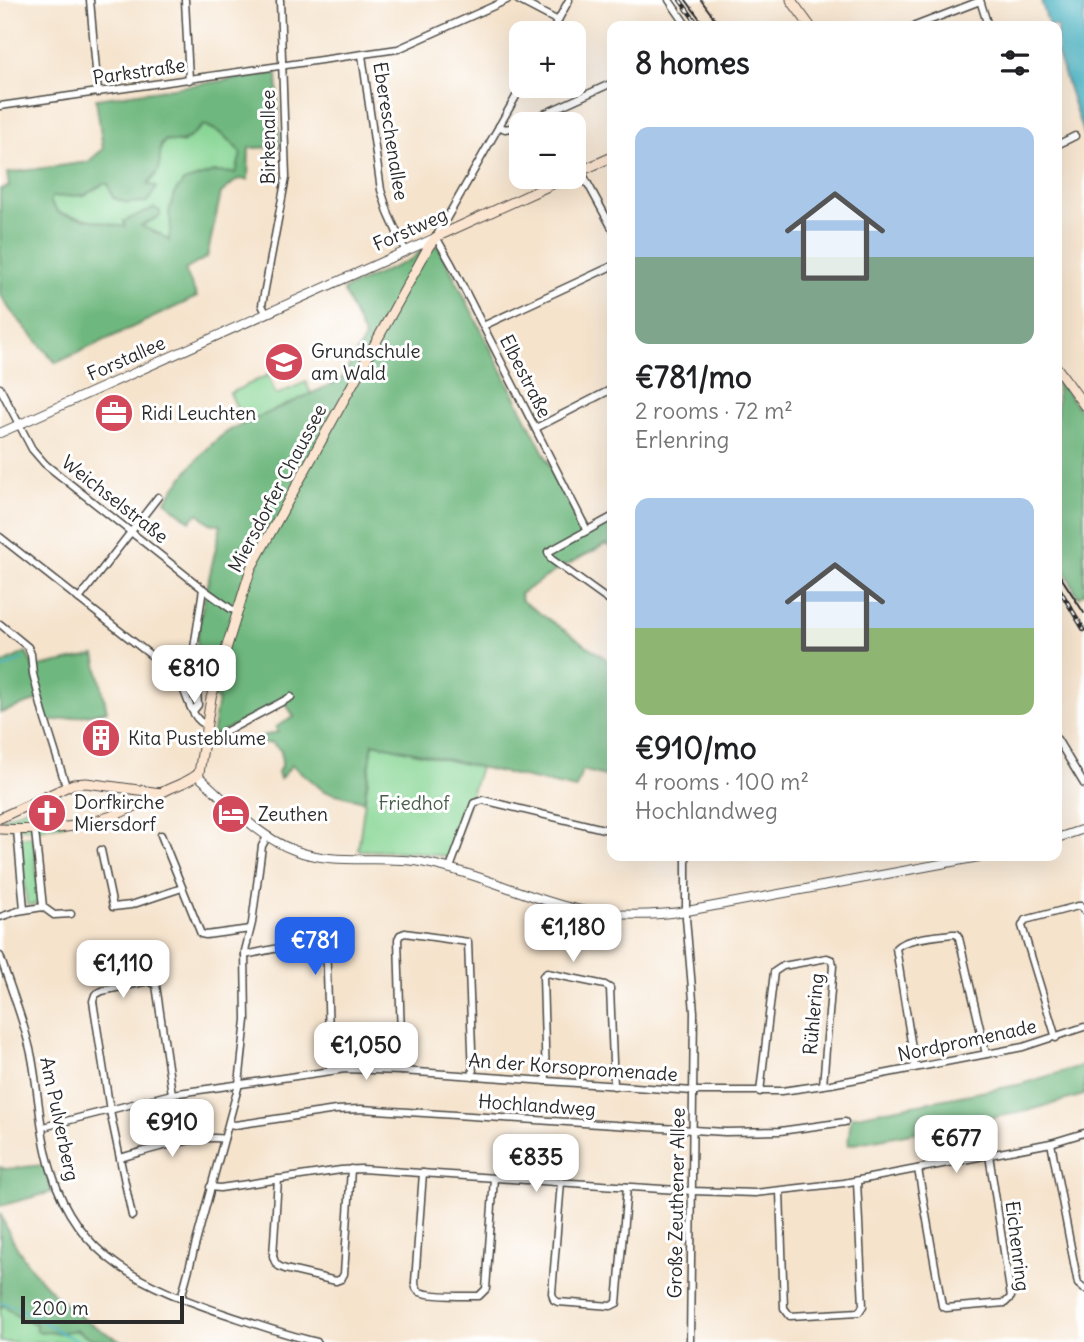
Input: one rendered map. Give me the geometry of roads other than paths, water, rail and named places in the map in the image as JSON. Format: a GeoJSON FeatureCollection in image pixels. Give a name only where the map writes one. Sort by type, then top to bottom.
{"type":"FeatureCollection","features":[{"type":"Feature","properties":{"kind":"main road"},"geometry":{"type":"LineString","coordinates":[[791,0],[806,21]]}},
{"type":"Feature","properties":{"kind":"main road"},"geometry":{"type":"LineString","coordinates":[[586,169],[607,159]]}},
{"type":"Feature","properties":{"kind":"main road","name":"Forstweg"},"geometry":{"type":"LineString","coordinates":[[436,237],[542,189]]}},
{"type":"Feature","properties":{"kind":"main road","name":"Miersdorfer Chaussee"},"geometry":{"type":"LineString","coordinates":[[197,775],[201,769],[211,698],[258,553],[436,237]]}},
{"type":"Feature","properties":{"kind":"main road"},"geometry":{"type":"LineString","coordinates":[[1062,375],[1084,405]]}},
{"type":"Feature","properties":{"kind":"main road"},"geometry":{"type":"LineString","coordinates":[[0,829],[35,831],[93,823],[153,798],[197,775]]}},
{"type":"Feature","properties":{"kind":"main road"},"geometry":{"type":"LineString","coordinates":[[0,818],[66,786],[86,783],[161,793]]}},
{"type":"Feature","properties":{"kind":"street"},"geometry":{"type":"LineString","coordinates":[[90,0],[98,93]]}},
{"type":"Feature","properties":{"kind":"street"},"geometry":{"type":"LineString","coordinates":[[185,0],[189,80]]}},
{"type":"Feature","properties":{"kind":"street","name":"Birkenallee"},"geometry":{"type":"LineString","coordinates":[[266,313],[262,305],[286,182],[280,0]]}},
{"type":"Feature","properties":{"kind":"street","name":"Parkstraße"},"geometry":{"type":"LineString","coordinates":[[0,106],[398,49],[507,0]]}},
{"type":"Feature","properties":{"kind":"street"},"geometry":{"type":"LineString","coordinates":[[517,0],[558,21],[569,0]]}},
{"type":"Feature","properties":{"kind":"street"},"geometry":{"type":"LineString","coordinates":[[669,0],[684,21]]}},
{"type":"Feature","properties":{"kind":"street"},"geometry":{"type":"LineString","coordinates":[[928,21],[980,1],[986,21]]}},
{"type":"Feature","properties":{"kind":"street","name":"Ebereschenallee"},"geometry":{"type":"LineString","coordinates":[[362,55],[381,190],[405,250]]}},
{"type":"Feature","properties":{"kind":"street"},"geometry":{"type":"LineString","coordinates":[[499,126],[505,129],[515,127],[607,85]]}},
{"type":"Feature","properties":{"kind":"street","name":"Miersdorfer Chaussee"},"geometry":{"type":"LineString","coordinates":[[436,237],[515,98]]}},
{"type":"Feature","properties":{"kind":"street"},"geometry":{"type":"LineString","coordinates":[[1062,142],[1075,136]]}},
{"type":"Feature","properties":{"kind":"street"},"geometry":{"type":"LineString","coordinates":[[586,187],[607,220]]}},
{"type":"Feature","properties":{"kind":"street","name":"Forstweg"},"geometry":{"type":"LineString","coordinates":[[266,313],[436,237]]}},
{"type":"Feature","properties":{"kind":"street","name":"Elbestraße"},"geometry":{"type":"LineString","coordinates":[[436,237],[453,265],[587,530]]}},
{"type":"Feature","properties":{"kind":"street"},"geometry":{"type":"LineString","coordinates":[[483,326],[607,268]]}},
{"type":"Feature","properties":{"kind":"street","name":"Forstallee"},"geometry":{"type":"LineString","coordinates":[[0,433],[266,313]]}},
{"type":"Feature","properties":{"kind":"street","name":"Weichselstraße"},"geometry":{"type":"LineString","coordinates":[[0,388],[32,449],[45,464],[203,589],[237,611]]}},
{"type":"Feature","properties":{"kind":"street"},"geometry":{"type":"LineString","coordinates":[[536,428],[607,392]]}},
{"type":"Feature","properties":{"kind":"street"},"geometry":{"type":"LineString","coordinates":[[79,599],[158,497]]}},
{"type":"Feature","properties":{"kind":"street"},"geometry":{"type":"LineString","coordinates":[[607,520],[548,552],[551,559],[607,599]]}},
{"type":"Feature","properties":{"kind":"street"},"geometry":{"type":"LineString","coordinates":[[0,537],[176,675],[184,687],[198,722],[207,725]]}},
{"type":"Feature","properties":{"kind":"street"},"geometry":{"type":"LineString","coordinates":[[193,711],[198,705],[194,648],[203,589]]}},
{"type":"Feature","properties":{"kind":"street"},"geometry":{"type":"LineString","coordinates":[[0,624],[28,647],[66,786]]}},
{"type":"Feature","properties":{"kind":"street"},"geometry":{"type":"LineString","coordinates":[[205,739],[210,740],[245,723],[291,697]]}},
{"type":"Feature","properties":{"kind":"street"},"geometry":{"type":"LineString","coordinates":[[1062,747],[1084,784]]}},
{"type":"Feature","properties":{"kind":"street"},"geometry":{"type":"LineString","coordinates":[[197,775],[267,837],[293,850],[312,856],[408,860],[450,868],[557,904],[587,911],[635,916],[687,911],[956,861]]}},
{"type":"Feature","properties":{"kind":"street"},"geometry":{"type":"LineString","coordinates":[[450,868],[474,803],[483,800],[607,830]]}},
{"type":"Feature","properties":{"kind":"street"},"geometry":{"type":"LineString","coordinates":[[1062,836],[1084,829]]}},
{"type":"Feature","properties":{"kind":"street"},"geometry":{"type":"LineString","coordinates":[[17,830],[24,909]]}},
{"type":"Feature","properties":{"kind":"street"},"geometry":{"type":"LineString","coordinates":[[35,831],[43,907]]}},
{"type":"Feature","properties":{"kind":"street"},"geometry":{"type":"LineString","coordinates":[[161,835],[201,933],[206,935],[250,929]]}},
{"type":"Feature","properties":{"kind":"street"},"geometry":{"type":"LineString","coordinates":[[181,1298],[239,1084],[246,1020],[245,955],[262,846],[267,837]]}},
{"type":"Feature","properties":{"kind":"street"},"geometry":{"type":"LineString","coordinates":[[101,850],[113,907],[131,905],[182,888]]}},
{"type":"Feature","properties":{"kind":"street","name":"Große Zeuthener Allee"},"geometry":{"type":"LineString","coordinates":[[686,861],[694,1012],[690,1342]]}},
{"type":"Feature","properties":{"kind":"street"},"geometry":{"type":"LineString","coordinates":[[1056,1038],[1022,926],[1026,920],[1078,906],[1084,911]]}},
{"type":"Feature","properties":{"kind":"street"},"geometry":{"type":"LineString","coordinates":[[0,918],[24,909],[43,907],[54,915],[71,914]]}},
{"type":"Feature","properties":{"kind":"street"},"geometry":{"type":"LineString","coordinates":[[402,1071],[398,939],[405,933],[468,942],[473,1076]]}},
{"type":"Feature","properties":{"kind":"street"},"geometry":{"type":"LineString","coordinates":[[915,1067],[896,948],[901,943],[952,934],[958,936],[986,1054]]}},
{"type":"Feature","properties":{"kind":"street"},"geometry":{"type":"LineString","coordinates":[[245,955],[326,938],[330,1070]]}},
{"type":"Feature","properties":{"kind":"street","name":"Am Pulverberg"},"geometry":{"type":"LineString","coordinates":[[0,956],[28,1041],[48,1161],[70,1215],[88,1239],[124,1271],[143,1282],[255,1324],[317,1342]]}},
{"type":"Feature","properties":{"kind":"street","name":"Rühlering"},"geometry":{"type":"LineString","coordinates":[[760,1092],[774,972],[783,966],[827,958],[832,960],[833,966],[823,1085]]}},
{"type":"Feature","properties":{"kind":"street"},"geometry":{"type":"LineString","coordinates":[[546,1081],[543,976],[547,973],[610,988],[614,1086]]}},
{"type":"Feature","properties":{"kind":"street"},"geometry":{"type":"LineString","coordinates":[[132,1216],[110,1111],[93,1001],[95,995],[149,981],[156,985],[172,1094]]}},
{"type":"Feature","properties":{"kind":"street","name":"Nordpromenade"},"geometry":{"type":"LineString","coordinates":[[855,1079],[986,1054],[1056,1038],[1084,1027]]}},
{"type":"Feature","properties":{"kind":"street","name":"An der Korsopromenade"},"geometry":{"type":"LineString","coordinates":[[43,1127],[172,1094],[330,1070],[402,1071],[692,1091],[760,1092],[855,1079]]}},
{"type":"Feature","properties":{"kind":"street","name":"Hochlandweg"},"geometry":{"type":"LineString","coordinates":[[229,1124],[361,1109],[693,1131],[769,1132],[845,1122]]}},
{"type":"Feature","properties":{"kind":"street"},"geometry":{"type":"LineString","coordinates":[[210,1187],[220,1188],[351,1169],[750,1193],[857,1181],[1051,1143],[1084,1133]]}},
{"type":"Feature","properties":{"kind":"street"},"geometry":{"type":"LineString","coordinates":[[120,1158],[186,1142],[224,1139]]}},
{"type":"Feature","properties":{"kind":"street"},"geometry":{"type":"LineString","coordinates":[[1051,1143],[1078,1284],[1084,1289]]}},
{"type":"Feature","properties":{"kind":"street","name":"Eichenring"},"geometry":{"type":"LineString","coordinates":[[918,1169],[942,1306],[946,1308],[1005,1303],[1011,1297],[989,1155]]}},
{"type":"Feature","properties":{"kind":"street"},"geometry":{"type":"LineString","coordinates":[[278,1179],[273,1256],[275,1262],[285,1269],[336,1281],[344,1274],[351,1169]]}},
{"type":"Feature","properties":{"kind":"street"},"geometry":{"type":"LineString","coordinates":[[423,1173],[416,1288],[422,1293],[448,1295],[479,1296],[486,1289],[494,1178]]}},
{"type":"Feature","properties":{"kind":"street"},"geometry":{"type":"LineString","coordinates":[[780,1191],[786,1313],[790,1316],[859,1312],[863,1306],[857,1181]]}},
{"type":"Feature","properties":{"kind":"street"},"geometry":{"type":"LineString","coordinates":[[561,1182],[553,1297],[558,1302],[611,1306],[617,1303],[619,1297],[628,1187]]}},
{"type":"Feature","properties":{"kind":"water"},"geometry":{"type":"Polygon","coordinates":[[[1041,0],[1084,0],[1084,136],[1062,68],[1062,21],[1047,21],[1041,0]]]}},
{"type":"Feature","properties":{"kind":"waterway"},"geometry":{"type":"LineString","coordinates":[[0,670],[23,659]]}},
{"type":"Feature","properties":{"kind":"waterway"},"geometry":{"type":"LineString","coordinates":[[0,1303],[22,1310],[83,1342]]}},
{"type":"Feature","properties":{"kind":"tram line"},"geometry":{"type":"LineString","coordinates":[[686,0],[701,21]]}},
{"type":"Feature","properties":{"kind":"tram line"},"geometry":{"type":"LineString","coordinates":[[701,0],[716,21]]}},
{"type":"Feature","properties":{"kind":"tram line"},"geometry":{"type":"LineString","coordinates":[[1062,579],[1084,613]]}},
{"type":"Feature","properties":{"kind":"railway"},"geometry":{"type":"LineString","coordinates":[[680,0],[695,21]]}},
{"type":"Feature","properties":{"kind":"railway"},"geometry":{"type":"LineString","coordinates":[[1062,593],[1084,630]]}},
{"type":"Feature","properties":{"kind":"place","name":"Grundschule am Wald"},"geometry":{"type":"Point","coordinates":[284,362]}},
{"type":"Feature","properties":{"kind":"place","name":"Ridi Leuchten"},"geometry":{"type":"Point","coordinates":[114,413]}},
{"type":"Feature","properties":{"kind":"place","name":"Kita Pusteblume"},"geometry":{"type":"Point","coordinates":[101,738]}},
{"type":"Feature","properties":{"kind":"place","name":"Dorfkirche Miersdorf"},"geometry":{"type":"Point","coordinates":[47,813]}},
{"type":"Feature","properties":{"kind":"place","name":"Zeuthen"},"geometry":{"type":"Point","coordinates":[231,814]}},
{"type":"Feature","properties":{"kind":"park label","name":"Friedhof"},"geometry":{"type":"Point","coordinates":[414,803]}}]}
